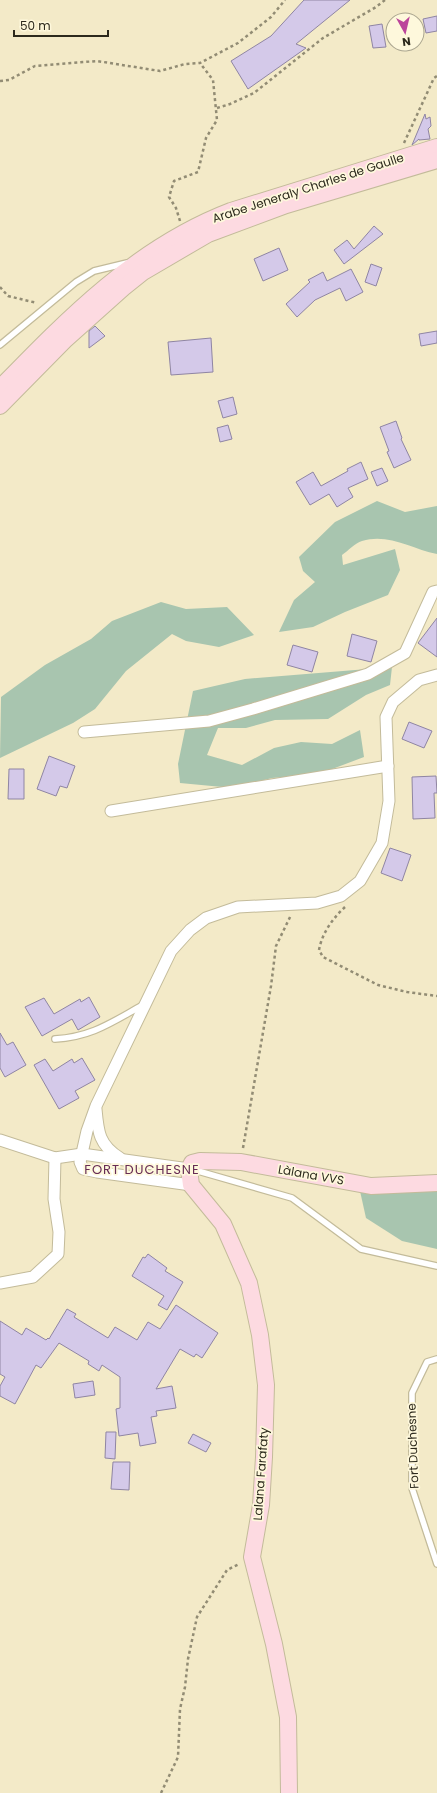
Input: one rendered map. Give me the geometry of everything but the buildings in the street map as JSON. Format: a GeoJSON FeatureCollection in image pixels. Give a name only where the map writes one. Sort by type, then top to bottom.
{"type":"FeatureCollection","features":[{"type":"Feature","properties":{"kind":"street","name":"Arabe Jeneraly Charles de Gaulle"},"geometry":{"type":"LineString","coordinates":[[0,388],[60,326],[137,261],[202,222],[231,211],[437,147]]}},
{"type":"Feature","properties":{"kind":"street","name":"Arabe Jeneraly Charles de Gaulle"},"geometry":{"type":"LineString","coordinates":[[0,406],[66,339],[142,272],[208,234],[286,205],[437,160]]}},
{"type":"Feature","properties":{"kind":"street"},"geometry":{"type":"LineString","coordinates":[[84,732],[209,721],[368,674],[405,654],[433,592],[437,591]]}},
{"type":"Feature","properties":{"kind":"street"},"geometry":{"type":"LineString","coordinates":[[0,1140],[55,1158],[82,1154],[189,1169],[191,1185],[97,1172],[83,1169],[80,1162],[82,1154],[87,1131],[96,1106],[145,1004],[171,951],[190,930],[206,918],[238,907],[316,903],[341,896],[360,881],[382,843],[389,801],[386,717],[393,702],[419,680],[437,675]]}},
{"type":"Feature","properties":{"kind":"street"},"geometry":{"type":"LineString","coordinates":[[111,811],[388,766]]}},
{"type":"Feature","properties":{"kind":"street"},"geometry":{"type":"LineString","coordinates":[[96,1106],[98,1128],[104,1145],[112,1153],[123,1160]]}},
{"type":"Feature","properties":{"kind":"street"},"geometry":{"type":"LineString","coordinates":[[0,1283],[33,1277],[58,1254],[59,1232],[54,1199],[55,1158]]}},
{"type":"Feature","properties":{"kind":"street","name":"Làlana VVS"},"geometry":{"type":"LineString","coordinates":[[189,1169],[192,1164],[200,1161],[240,1162],[371,1186],[437,1183]]}},
{"type":"Feature","properties":{"kind":"street","name":"Lalana Farafaty"},"geometry":{"type":"LineString","coordinates":[[191,1185],[223,1224],[249,1283],[260,1335],[266,1385],[264,1457],[261,1505],[252,1557],[274,1644],[288,1717],[289,1793]]}},
{"type":"Feature","properties":{"kind":"lane"},"geometry":{"type":"LineString","coordinates":[[0,344],[76,282],[94,271],[137,261]]}},
{"type":"Feature","properties":{"kind":"lane"},"geometry":{"type":"LineString","coordinates":[[55,1039],[74,1038],[98,1030],[145,1004]]}},
{"type":"Feature","properties":{"kind":"lane"},"geometry":{"type":"LineString","coordinates":[[189,1169],[292,1198],[361,1248],[437,1266]]}},
{"type":"Feature","properties":{"kind":"lane","name":"Fort Duchesne"},"geometry":{"type":"LineString","coordinates":[[437,1359],[427,1362],[412,1393],[412,1488],[437,1564]]}},
{"type":"Feature","properties":{"kind":"path"},"geometry":{"type":"LineString","coordinates":[[0,82],[9,80],[35,66],[97,61],[160,71],[185,64],[200,63],[238,43],[271,17],[285,0]]}},
{"type":"Feature","properties":{"kind":"path"},"geometry":{"type":"LineString","coordinates":[[217,108],[254,93],[323,38],[376,7],[385,0]]}},
{"type":"Feature","properties":{"kind":"path"},"geometry":{"type":"LineString","coordinates":[[184,233],[176,208],[169,197],[174,181],[198,172],[206,138],[217,120],[213,80],[200,63]]}},
{"type":"Feature","properties":{"kind":"path"},"geometry":{"type":"LineString","coordinates":[[396,159],[434,78],[437,76]]}},
{"type":"Feature","properties":{"kind":"path"},"geometry":{"type":"LineString","coordinates":[[0,287],[8,296],[47,305]]}},
{"type":"Feature","properties":{"kind":"path"},"geometry":{"type":"LineString","coordinates":[[349,903],[334,917],[320,941],[319,950],[323,957],[378,985],[407,992],[437,996]]}},
{"type":"Feature","properties":{"kind":"path"},"geometry":{"type":"LineString","coordinates":[[240,1162],[271,986],[276,946],[293,911]]}},
{"type":"Feature","properties":{"kind":"path"},"geometry":{"type":"LineString","coordinates":[[161,1793],[178,1757],[180,1709],[185,1687],[188,1659],[197,1617],[227,1570],[252,1557]]}},
{"type":"Feature","properties":{"kind":"green space"},"geometry":{"type":"Polygon","coordinates":[[[377,501],[405,512],[437,506],[437,554],[391,540],[372,539],[359,542],[342,555],[343,565],[395,549],[400,570],[388,595],[345,612],[313,627],[279,632],[294,600],[315,582],[303,571],[299,557],[335,522],[377,501]]]}},
{"type":"Feature","properties":{"kind":"green space"},"geometry":{"type":"Polygon","coordinates":[[[161,602],[186,609],[227,607],[254,635],[219,647],[186,641],[172,634],[126,671],[95,709],[73,723],[0,758],[1,697],[45,665],[91,639],[112,621],[161,602]]]}},
{"type":"Feature","properties":{"kind":"green space"},"geometry":{"type":"Polygon","coordinates":[[[392,667],[390,685],[366,695],[328,719],[275,720],[246,728],[218,728],[207,755],[242,765],[274,748],[301,742],[332,744],[360,730],[364,757],[319,774],[272,778],[233,788],[180,783],[178,764],[193,691],[245,679],[392,667]]]}},
{"type":"Feature","properties":{"kind":"green space"},"geometry":{"type":"Polygon","coordinates":[[[437,1188],[437,1249],[402,1241],[366,1218],[360,1191],[437,1188]]]}},
{"type":"Feature","properties":{"kind":"district","name":"FORT DUCHESNE"},"geometry":{"type":"Point","coordinates":[142,1169]}}]}
